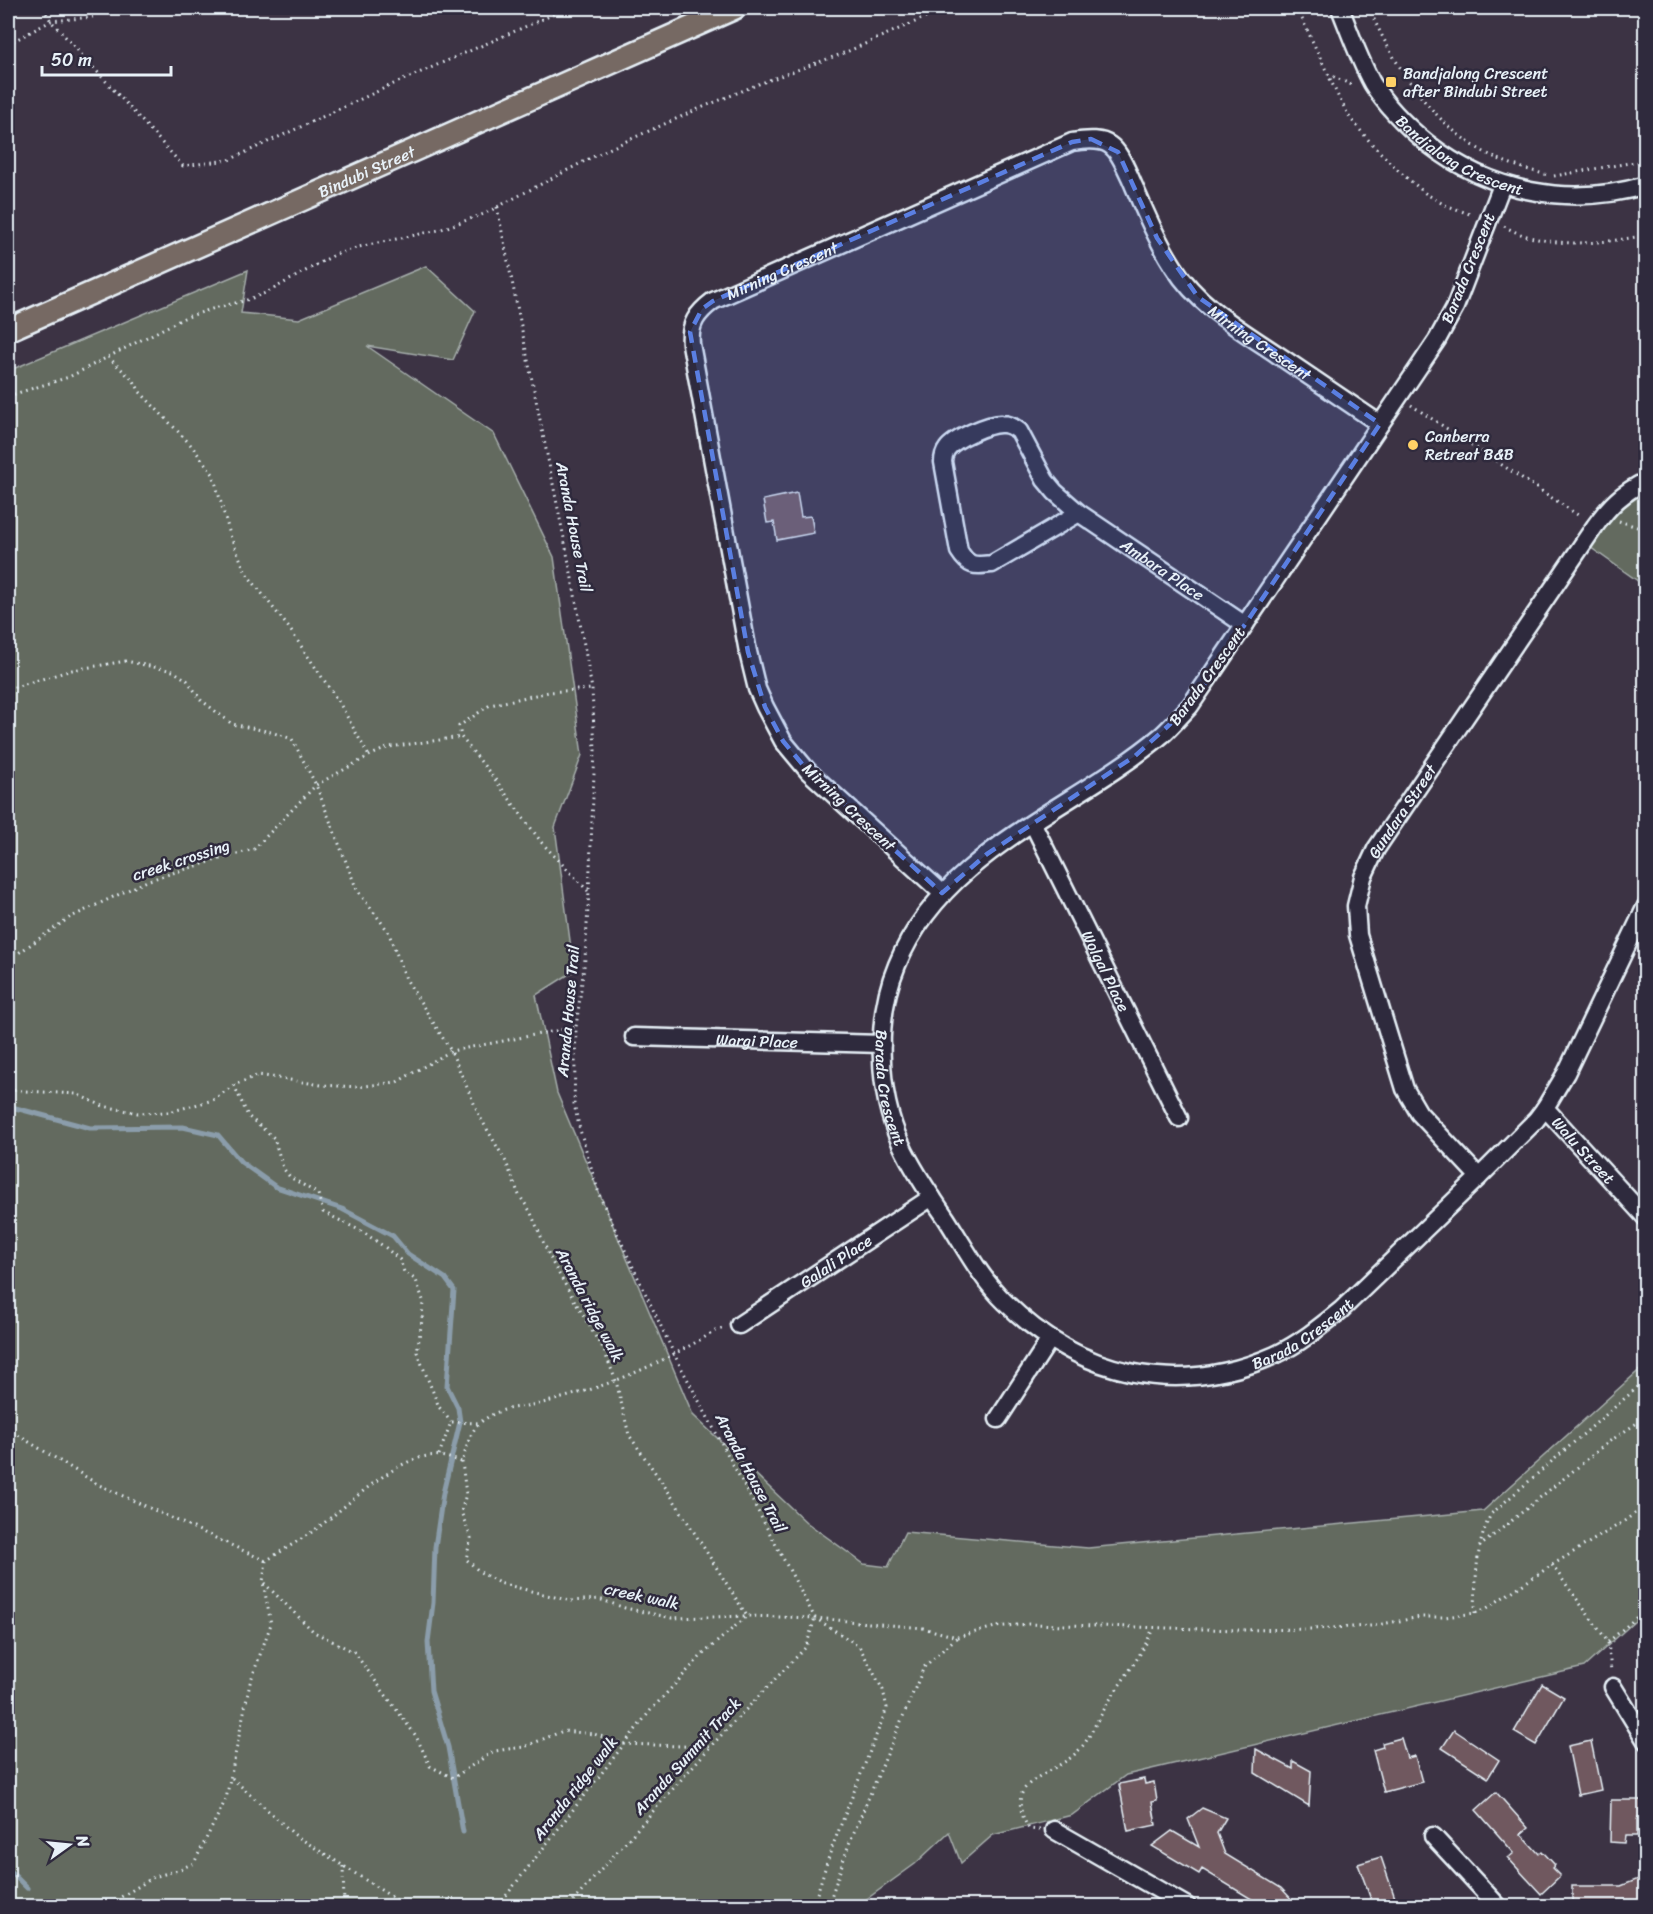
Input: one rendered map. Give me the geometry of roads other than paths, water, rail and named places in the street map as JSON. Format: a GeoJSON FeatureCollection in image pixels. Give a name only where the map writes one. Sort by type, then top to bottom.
{"type":"FeatureCollection","features":[{"type":"Feature","properties":{"kind":"main road","name":"Bindubi Street"},"geometry":{"type":"LineString","coordinates":[[8,330],[733,9]]}},
{"type":"Feature","properties":{"kind":"street","name":"Bandjalong Crescent"},"geometry":{"type":"LineString","coordinates":[[1340,8],[1373,84],[1397,116],[1444,156],[1462,167],[1502,185],[1554,195],[1590,196],[1626,191],[1646,185]]}},
{"type":"Feature","properties":{"kind":"street","name":"Mirning Crescent"},"geometry":{"type":"LineString","coordinates":[[942,893],[808,771],[783,741],[765,707],[748,652],[691,344],[690,332],[694,320],[702,309],[713,301],[1072,142],[1091,139],[1104,142],[1118,152],[1157,238],[1174,269],[1198,297],[1227,321],[1380,424]]}},
{"type":"Feature","properties":{"kind":"street","name":"Barada Crescent"},"geometry":{"type":"LineString","coordinates":[[1502,185],[1455,307],[1437,340],[1190,706],[1165,733],[1135,756],[987,854],[956,879],[942,893],[916,928],[896,965],[885,1005],[882,1044],[884,1085],[894,1125],[901,1144],[932,1197],[992,1287],[1033,1328],[1081,1358],[1117,1370],[1156,1376],[1196,1376],[1237,1368],[1275,1355],[1311,1335],[1341,1310],[1536,1120],[1566,1073],[1641,903]]}},
{"type":"Feature","properties":{"kind":"street","name":"Ambara Place"},"geometry":{"type":"LineString","coordinates":[[1079,513],[992,564],[977,566],[966,562],[959,551],[943,462],[947,448],[956,441],[992,425],[1003,423],[1014,426],[1019,431],[1045,480],[1079,513],[1245,625]]}},
{"type":"Feature","properties":{"kind":"street","name":"Gundara Street"},"geometry":{"type":"LineString","coordinates":[[1479,1177],[1419,1113],[1405,1089],[1358,935],[1356,906],[1363,877],[1376,849],[1595,526],[1616,500],[1646,481]]}},
{"type":"Feature","properties":{"kind":"street","name":"Wolgal Place"},"geometry":{"type":"LineString","coordinates":[[1033,824],[1179,1118]]}},
{"type":"Feature","properties":{"kind":"street","name":"Wargi Place"},"geometry":{"type":"LineString","coordinates":[[634,1037],[882,1044]]}},
{"type":"Feature","properties":{"kind":"street","name":"Walu Street"},"geometry":{"type":"LineString","coordinates":[[1545,1108],[1646,1218]]}},
{"type":"Feature","properties":{"kind":"street","name":"Galali Place"},"geometry":{"type":"LineString","coordinates":[[739,1325],[932,1197]]}},
{"type":"Feature","properties":{"kind":"street"},"geometry":{"type":"LineString","coordinates":[[998,1419],[1050,1339]]}},
{"type":"Feature","properties":{"kind":"street"},"geometry":{"type":"LineString","coordinates":[[1613,1687],[1646,1741]]}},
{"type":"Feature","properties":{"kind":"street"},"geometry":{"type":"LineString","coordinates":[[1054,1830],[1187,1906]]}},
{"type":"Feature","properties":{"kind":"street"},"geometry":{"type":"LineString","coordinates":[[1433,1836],[1498,1906]]}},
{"type":"Feature","properties":{"kind":"waterway"},"geometry":{"type":"LineString","coordinates":[[8,1106],[90,1128],[183,1127],[218,1135],[241,1162],[276,1187],[342,1209],[393,1236],[408,1254],[445,1278],[454,1290],[447,1386],[458,1408],[460,1422],[443,1493],[435,1547],[433,1603],[428,1642],[431,1691],[448,1747],[463,1832]]}},
{"type":"Feature","properties":{"kind":"waterway"},"geometry":{"type":"LineString","coordinates":[[8,1869],[27,1888]]}},
{"type":"Feature","properties":{"kind":"place","name":"Bandjalong Crescent after Bindubi Street"},"geometry":{"type":"Point","coordinates":[1391,82]}},
{"type":"Feature","properties":{"kind":"place","name":"Canberra Retreat B&B"},"geometry":{"type":"Point","coordinates":[1413,445]}}]}
